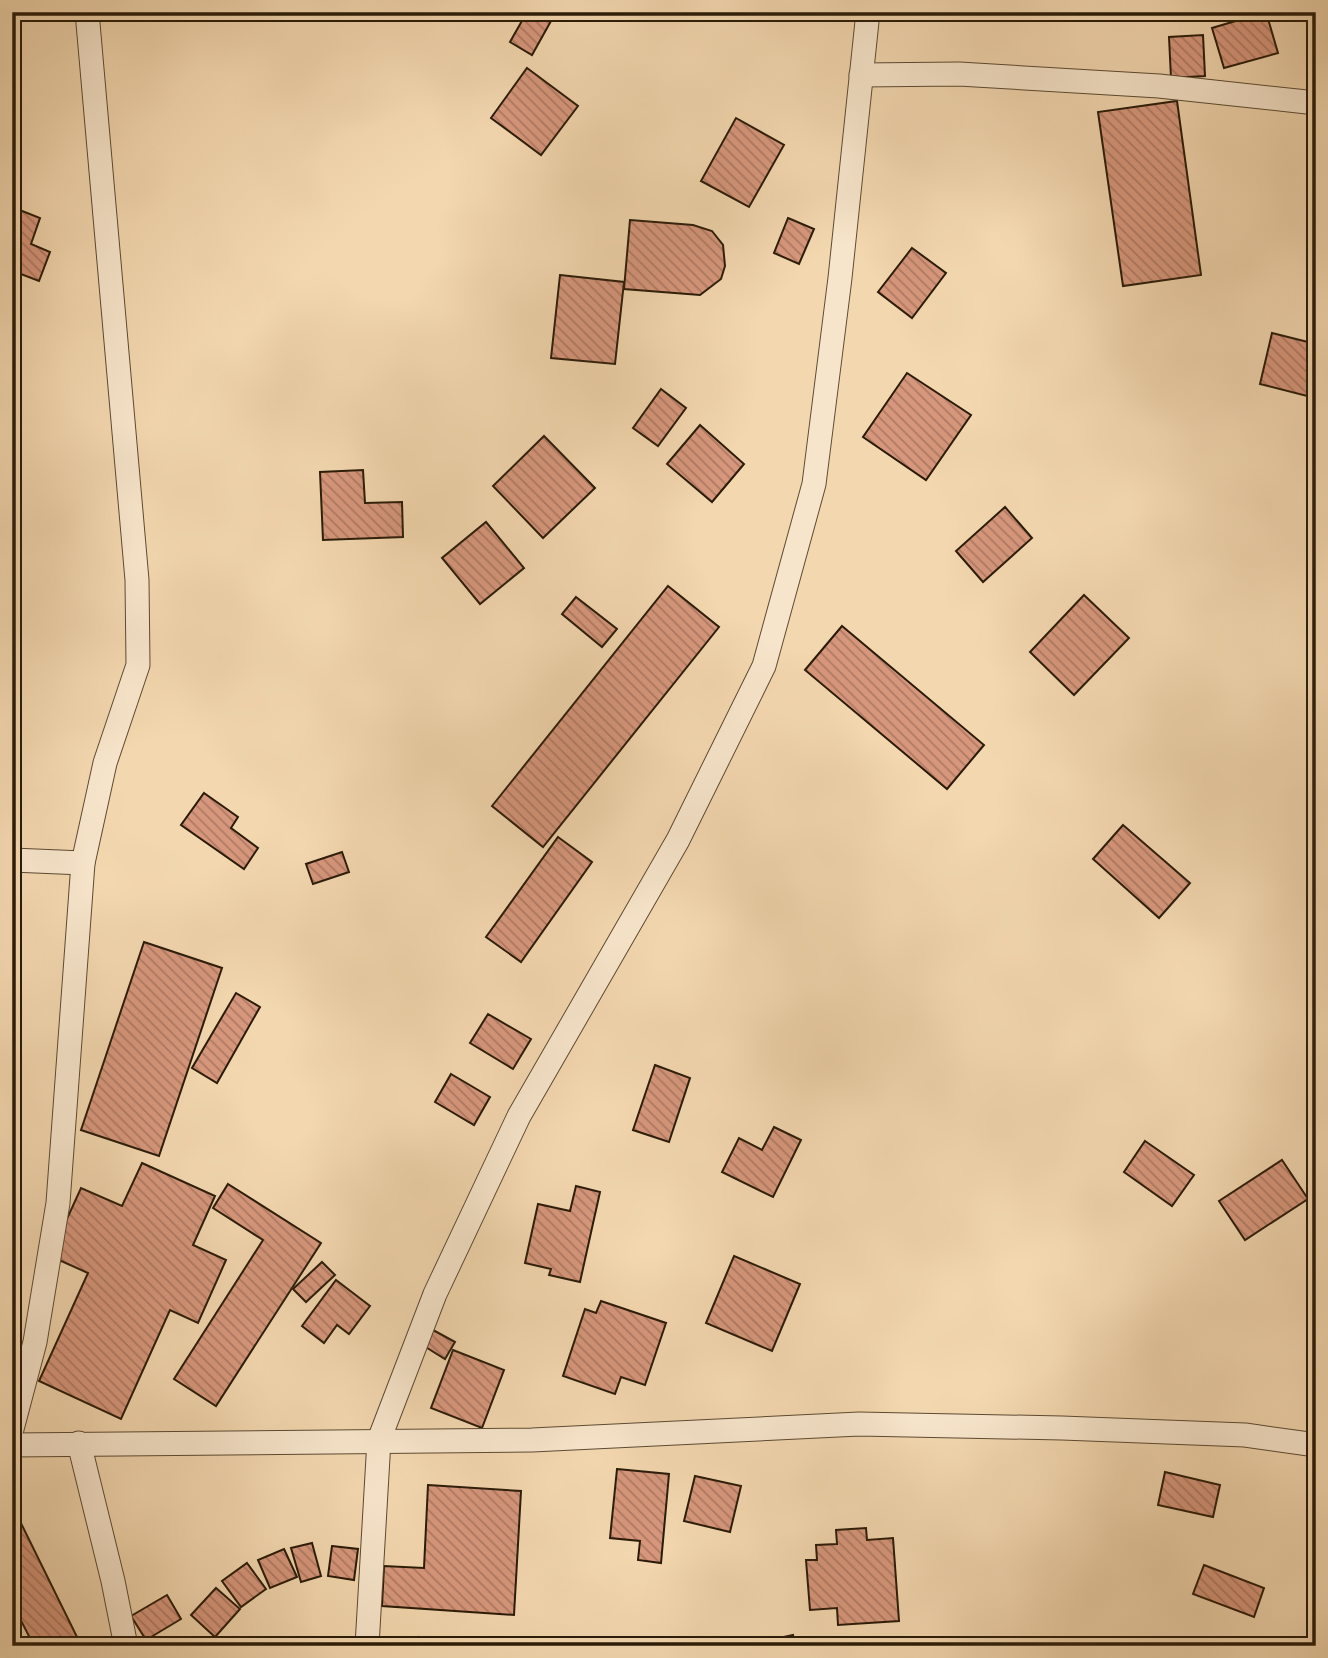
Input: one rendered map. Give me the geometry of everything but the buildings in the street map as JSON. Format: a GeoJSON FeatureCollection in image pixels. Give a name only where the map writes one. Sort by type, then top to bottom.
{"type":"FeatureCollection","features":[{"type":"Feature","properties":{"kind":"street"},"geometry":{"type":"LineString","coordinates":[[12,1429],[35,1342],[58,1203],[83,863],[105,763],[138,664],[137,580],[87,12]]}},
{"type":"Feature","properties":{"kind":"street"},"geometry":{"type":"LineString","coordinates":[[367,1646],[379,1440],[435,1294],[519,1116],[678,840],[764,666],[814,484],[840,278],[868,12]]}},
{"type":"Feature","properties":{"kind":"street"},"geometry":{"type":"LineString","coordinates":[[861,75],[959,74],[1146,85],[1316,103]]}},
{"type":"Feature","properties":{"kind":"street"},"geometry":{"type":"LineString","coordinates":[[12,860],[83,863]]}},
{"type":"Feature","properties":{"kind":"street"},"geometry":{"type":"LineString","coordinates":[[12,1445],[532,1440],[859,1424],[1245,1435],[1316,1445]]}},
{"type":"Feature","properties":{"kind":"street"},"geometry":{"type":"LineString","coordinates":[[79,1443],[126,1646]]}}]}
